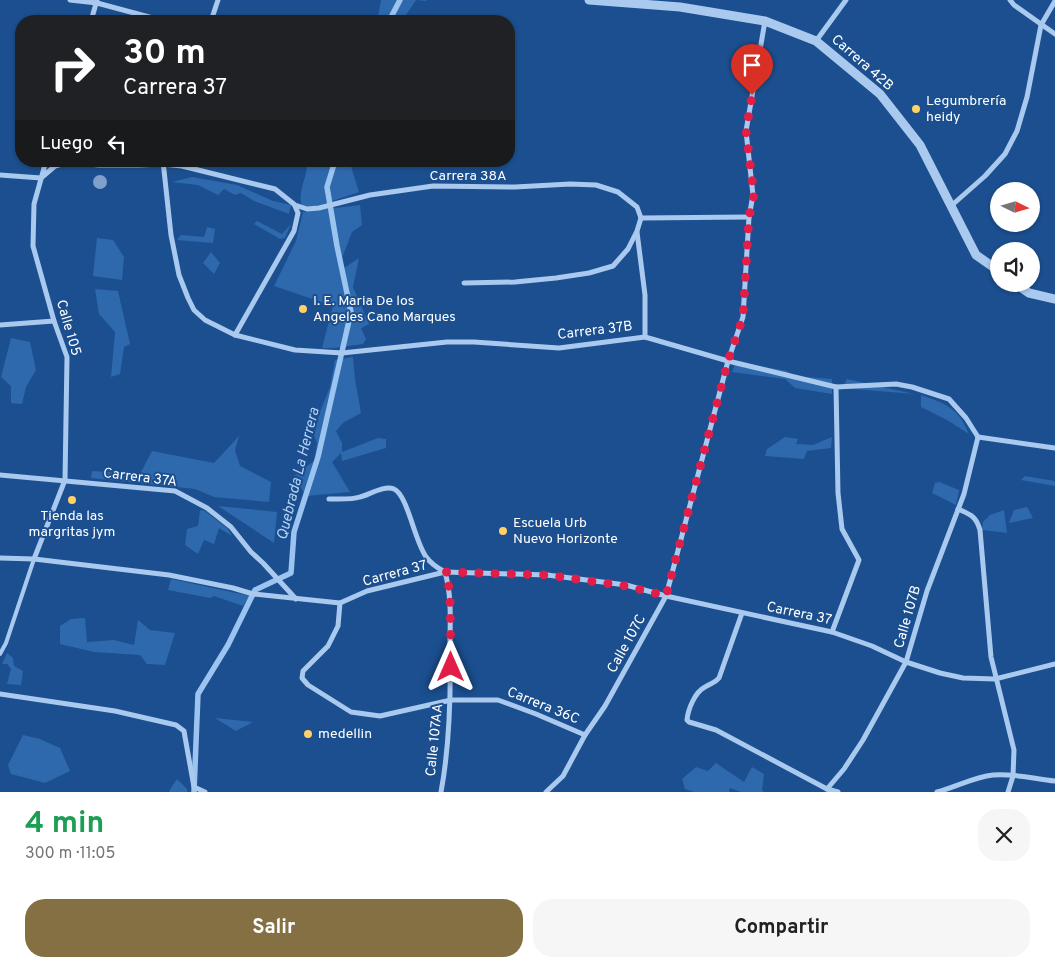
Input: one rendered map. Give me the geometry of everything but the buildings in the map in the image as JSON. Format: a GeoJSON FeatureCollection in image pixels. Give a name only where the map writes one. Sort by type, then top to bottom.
{"type":"FeatureCollection","features":[{"type":"Feature","properties":{"kind":"street"},"geometry":{"type":"LineString","coordinates":[[70,0],[97,1],[144,15]]}},
{"type":"Feature","properties":{"kind":"street"},"geometry":{"type":"LineString","coordinates":[[214,15],[218,0]]}},
{"type":"Feature","properties":{"kind":"street","name":"Carrera 42B"},"geometry":{"type":"LineString","coordinates":[[589,0],[681,4],[765,22],[816,41],[880,94],[920,145],[976,255],[990,265]]}},
{"type":"Feature","properties":{"kind":"street"},"geometry":{"type":"LineString","coordinates":[[816,41],[846,0]]}},
{"type":"Feature","properties":{"kind":"street"},"geometry":{"type":"LineString","coordinates":[[1010,0],[1014,5],[1055,34]]}},
{"type":"Feature","properties":{"kind":"street"},"geometry":{"type":"LineString","coordinates":[[93,15],[97,1]]}},
{"type":"Feature","properties":{"kind":"street"},"geometry":{"type":"LineString","coordinates":[[951,206],[985,176],[1005,154],[1017,130],[1027,97],[1041,25],[1055,2]]}},
{"type":"Feature","properties":{"kind":"street","name":"Calle 107C"},"geometry":{"type":"LineString","coordinates":[[546,792],[563,776],[584,735],[605,706],[666,596],[728,361],[743,317],[749,217],[754,195],[746,131],[765,22]]}},
{"type":"Feature","properties":{"kind":"street","name":"Calle 105"},"geometry":{"type":"LineString","coordinates":[[34,559],[65,480],[67,357],[54,321],[33,246],[34,204],[44,167]]}},
{"type":"Feature","properties":{"kind":"street"},"geometry":{"type":"LineString","coordinates":[[0,175],[40,178],[54,167]]}},
{"type":"Feature","properties":{"kind":"street","name":"Carrera 37B"},"geometry":{"type":"LineString","coordinates":[[163,167],[169,227],[179,275],[194,310],[205,320],[235,334],[278,347],[313,352],[363,351],[447,342],[558,348],[645,337],[728,361],[836,387],[896,384],[949,399],[966,418],[978,437]]}},
{"type":"Feature","properties":{"kind":"street"},"geometry":{"type":"LineString","coordinates":[[186,167],[275,189],[295,205],[298,213],[294,232],[235,334]]}},
{"type":"Feature","properties":{"kind":"street","name":"Carrera 38A"},"geometry":{"type":"LineString","coordinates":[[295,205],[301,208],[319,208],[370,195],[433,186],[515,188],[570,184],[596,185],[618,192],[638,207],[641,218]]}},
{"type":"Feature","properties":{"kind":"street"},"geometry":{"type":"LineString","coordinates":[[464,283],[515,282],[589,273],[613,266],[628,249],[641,218],[749,217]]}},
{"type":"Feature","properties":{"kind":"street"},"geometry":{"type":"LineString","coordinates":[[637,231],[645,295],[645,337]]}},
{"type":"Feature","properties":{"kind":"street"},"geometry":{"type":"LineString","coordinates":[[1027,292],[1055,299]]}},
{"type":"Feature","properties":{"kind":"street"},"geometry":{"type":"LineString","coordinates":[[0,325],[54,321]]}},
{"type":"Feature","properties":{"kind":"street"},"geometry":{"type":"LineString","coordinates":[[832,632],[859,560],[842,529],[838,493],[836,387]]}},
{"type":"Feature","properties":{"kind":"street"},"geometry":{"type":"LineString","coordinates":[[978,437],[1055,448]]}},
{"type":"Feature","properties":{"kind":"street","name":"Calle 107B"},"geometry":{"type":"LineString","coordinates":[[827,790],[864,740],[906,662],[926,591],[964,494],[978,437]]}},
{"type":"Feature","properties":{"kind":"street","name":"Carrera 37A"},"geometry":{"type":"LineString","coordinates":[[0,475],[175,491],[207,508],[231,527],[250,552],[260,559],[296,599]]}},
{"type":"Feature","properties":{"kind":"street"},"geometry":{"type":"LineString","coordinates":[[329,499],[358,498],[386,488],[393,489],[401,495],[425,557],[433,565],[445,572]]}},
{"type":"Feature","properties":{"kind":"street"},"geometry":{"type":"LineString","coordinates":[[958,509],[970,514],[978,521],[980,530],[988,635],[995,679],[1014,750],[1013,776],[1008,792]]}},
{"type":"Feature","properties":{"kind":"street","name":"Carrera 37"},"geometry":{"type":"LineString","coordinates":[[0,558],[34,559],[169,575],[253,594],[340,603],[367,591],[445,572],[547,575],[626,586],[742,614],[832,632],[872,646],[906,662],[955,676],[995,679],[1055,664]]}},
{"type":"Feature","properties":{"kind":"street","name":"Calle 107AA"},"geometry":{"type":"LineString","coordinates":[[440,792],[445,772],[451,700],[450,591],[445,572]]}},
{"type":"Feature","properties":{"kind":"street","name":"Carrera 36C"},"geometry":{"type":"LineString","coordinates":[[340,603],[338,626],[328,646],[303,671],[302,678],[308,685],[351,712],[380,716],[451,700],[498,700],[584,735]]}},
{"type":"Feature","properties":{"kind":"street"},"geometry":{"type":"LineString","coordinates":[[742,614],[719,678],[715,683],[704,687],[700,691],[690,707],[687,720],[726,735],[827,790],[838,792]]}},
{"type":"Feature","properties":{"kind":"street"},"geometry":{"type":"LineString","coordinates":[[0,694],[115,712],[176,725],[184,731],[194,787],[205,792]]}},
{"type":"Feature","properties":{"kind":"street"},"geometry":{"type":"LineString","coordinates":[[937,792],[982,777],[995,775],[1055,781]]}},
{"type":"Feature","properties":{"kind":"lane"},"geometry":{"type":"LineString","coordinates":[[0,654],[6,644],[34,559]]}},
{"type":"Feature","properties":{"kind":"shaded area"},"geometry":{"type":"Polygon","coordinates":[[[381,0],[416,0],[406,15],[378,15],[381,0]]]}},
{"type":"Feature","properties":{"kind":"shaded area"},"geometry":{"type":"Polygon","coordinates":[[[307,167],[351,167],[359,192],[314,207],[302,206],[301,195],[307,167]]]}},
{"type":"Feature","properties":{"kind":"shaded area"},"geometry":{"type":"Polygon","coordinates":[[[192,177],[237,185],[273,201],[291,205],[289,214],[254,201],[241,193],[235,195],[224,189],[218,195],[198,185],[172,182],[192,177]]]}},
{"type":"Feature","properties":{"kind":"shaded area"},"geometry":{"type":"Polygon","coordinates":[[[360,205],[362,225],[352,232],[342,258],[344,268],[359,258],[353,287],[369,324],[361,328],[366,339],[363,344],[322,348],[333,306],[274,286],[296,241],[303,212],[360,205]]]}},
{"type":"Feature","properties":{"kind":"shaded area"},"geometry":{"type":"Polygon","coordinates":[[[257,221],[282,234],[291,224],[285,238],[280,239],[254,224],[257,221]]]}},
{"type":"Feature","properties":{"kind":"shaded area"},"geometry":{"type":"Polygon","coordinates":[[[207,227],[215,229],[213,243],[177,240],[181,235],[204,237],[207,227]]]}},
{"type":"Feature","properties":{"kind":"shaded area"},"geometry":{"type":"Polygon","coordinates":[[[97,238],[113,240],[124,257],[122,280],[93,276],[97,238]]]}},
{"type":"Feature","properties":{"kind":"shaded area"},"geometry":{"type":"Polygon","coordinates":[[[211,252],[220,263],[214,274],[203,263],[211,252]]]}},
{"type":"Feature","properties":{"kind":"shaded area"},"geometry":{"type":"Polygon","coordinates":[[[95,289],[118,291],[130,344],[124,347],[120,374],[111,377],[115,332],[99,314],[95,289]]]}},
{"type":"Feature","properties":{"kind":"shaded area"},"geometry":{"type":"Polygon","coordinates":[[[11,338],[30,342],[36,370],[26,387],[22,404],[11,403],[11,386],[1,377],[11,338]]]}},
{"type":"Feature","properties":{"kind":"shaded area"},"geometry":{"type":"Polygon","coordinates":[[[353,357],[361,413],[343,423],[336,431],[342,443],[342,452],[378,438],[386,439],[386,448],[342,461],[341,453],[332,462],[350,492],[306,496],[294,476],[314,461],[317,443],[314,436],[319,414],[330,387],[335,360],[353,357]]]}},
{"type":"Feature","properties":{"kind":"shaded area"},"geometry":{"type":"Polygon","coordinates":[[[736,362],[787,371],[800,381],[807,377],[832,379],[832,394],[795,388],[785,379],[732,372],[736,362]]]}},
{"type":"Feature","properties":{"kind":"shaded area"},"geometry":{"type":"Polygon","coordinates":[[[847,379],[914,394],[842,388],[847,379]]]}},
{"type":"Feature","properties":{"kind":"shaded area"},"geometry":{"type":"Polygon","coordinates":[[[921,395],[951,408],[961,418],[969,434],[921,407],[921,395]]]}},
{"type":"Feature","properties":{"kind":"shaded area"},"geometry":{"type":"Polygon","coordinates":[[[239,436],[235,450],[240,466],[271,482],[269,502],[214,497],[195,489],[91,478],[92,471],[140,474],[152,451],[214,463],[239,436]]]}},
{"type":"Feature","properties":{"kind":"shaded area"},"geometry":{"type":"Polygon","coordinates":[[[785,437],[798,439],[796,444],[813,445],[832,437],[831,448],[807,451],[804,459],[765,456],[767,449],[785,437]]]}},
{"type":"Feature","properties":{"kind":"shaded area"},"geometry":{"type":"Polygon","coordinates":[[[1025,476],[1055,481],[1055,486],[1021,480],[1025,476]]]}},
{"type":"Feature","properties":{"kind":"shaded area"},"geometry":{"type":"Polygon","coordinates":[[[939,482],[959,490],[956,505],[932,493],[935,483],[939,482]]]}},
{"type":"Feature","properties":{"kind":"shaded area"},"geometry":{"type":"Polygon","coordinates":[[[218,506],[277,512],[274,543],[218,506]]]}},
{"type":"Feature","properties":{"kind":"shaded area"},"geometry":{"type":"Polygon","coordinates":[[[1027,507],[1033,518],[1009,523],[1014,510],[1027,507]]]}},
{"type":"Feature","properties":{"kind":"shaded area"},"geometry":{"type":"Polygon","coordinates":[[[200,510],[205,511],[228,529],[232,536],[219,528],[214,544],[204,540],[198,554],[185,545],[187,529],[198,526],[200,510]]]}},
{"type":"Feature","properties":{"kind":"shaded area"},"geometry":{"type":"Polygon","coordinates":[[[1004,510],[1007,533],[982,530],[983,522],[990,515],[1004,510]]]}},
{"type":"Feature","properties":{"kind":"shaded area"},"geometry":{"type":"Polygon","coordinates":[[[171,579],[250,596],[243,606],[214,596],[210,598],[168,590],[171,579]]]}},
{"type":"Feature","properties":{"kind":"shaded area"},"geometry":{"type":"Polygon","coordinates":[[[85,618],[87,642],[114,640],[134,645],[138,620],[150,630],[175,633],[165,665],[147,664],[140,655],[94,652],[60,644],[60,626],[71,619],[85,618]]]}},
{"type":"Feature","properties":{"kind":"shaded area"},"geometry":{"type":"Polygon","coordinates":[[[7,653],[13,658],[14,666],[23,671],[21,685],[7,684],[11,669],[7,664],[2,664],[7,653]]]}},
{"type":"Feature","properties":{"kind":"shaded area"},"geometry":{"type":"Polygon","coordinates":[[[215,718],[253,722],[236,731],[215,718]]]}},
{"type":"Feature","properties":{"kind":"shaded area"},"geometry":{"type":"Polygon","coordinates":[[[23,735],[40,739],[60,748],[70,771],[45,783],[11,774],[8,765],[23,735]]]}},
{"type":"Feature","properties":{"kind":"shaded area"},"geometry":{"type":"Polygon","coordinates":[[[716,763],[744,782],[752,767],[764,774],[762,790],[764,792],[741,792],[730,788],[729,792],[694,792],[685,789],[682,779],[696,767],[708,771],[716,763]]]}},
{"type":"Feature","properties":{"kind":"shaded area"},"geometry":{"type":"Polygon","coordinates":[[[177,779],[187,789],[187,792],[169,791],[177,779]]]}},
{"type":"Feature","properties":{"kind":"waterway","name":"Quebrada La Herrera"},"geometry":{"type":"LineString","coordinates":[[392,15],[400,0]]}},
{"type":"Feature","properties":{"kind":"waterway","name":"Quebrada La Herrera"},"geometry":{"type":"LineString","coordinates":[[194,792],[198,694],[228,645],[255,590],[291,573],[294,532],[318,457],[351,312],[327,187],[333,167]]}},
{"type":"Feature","properties":{"kind":"place","name":"Legumbrería heidy"},"geometry":{"type":"Point","coordinates":[916,109]}},
{"type":"Feature","properties":{"kind":"place","name":"I. E. Maria De los Angeles Cano Marques"},"geometry":{"type":"Point","coordinates":[303,309]}},
{"type":"Feature","properties":{"kind":"place","name":"Tienda las margritas jym"},"geometry":{"type":"Point","coordinates":[72,500]}},
{"type":"Feature","properties":{"kind":"place","name":"Escuela Urb Nuevo Horizonte"},"geometry":{"type":"Point","coordinates":[503,531]}},
{"type":"Feature","properties":{"kind":"place","name":"medellin"},"geometry":{"type":"Point","coordinates":[308,734]}},
{"type":"Feature","properties":{"kind":"route"},"geometry":{"type":"LineString","coordinates":[[451,667],[450,591],[445,572],[547,575],[626,586],[666,596],[728,361],[743,317],[749,217],[754,195],[746,131],[752,95]]}}]}
